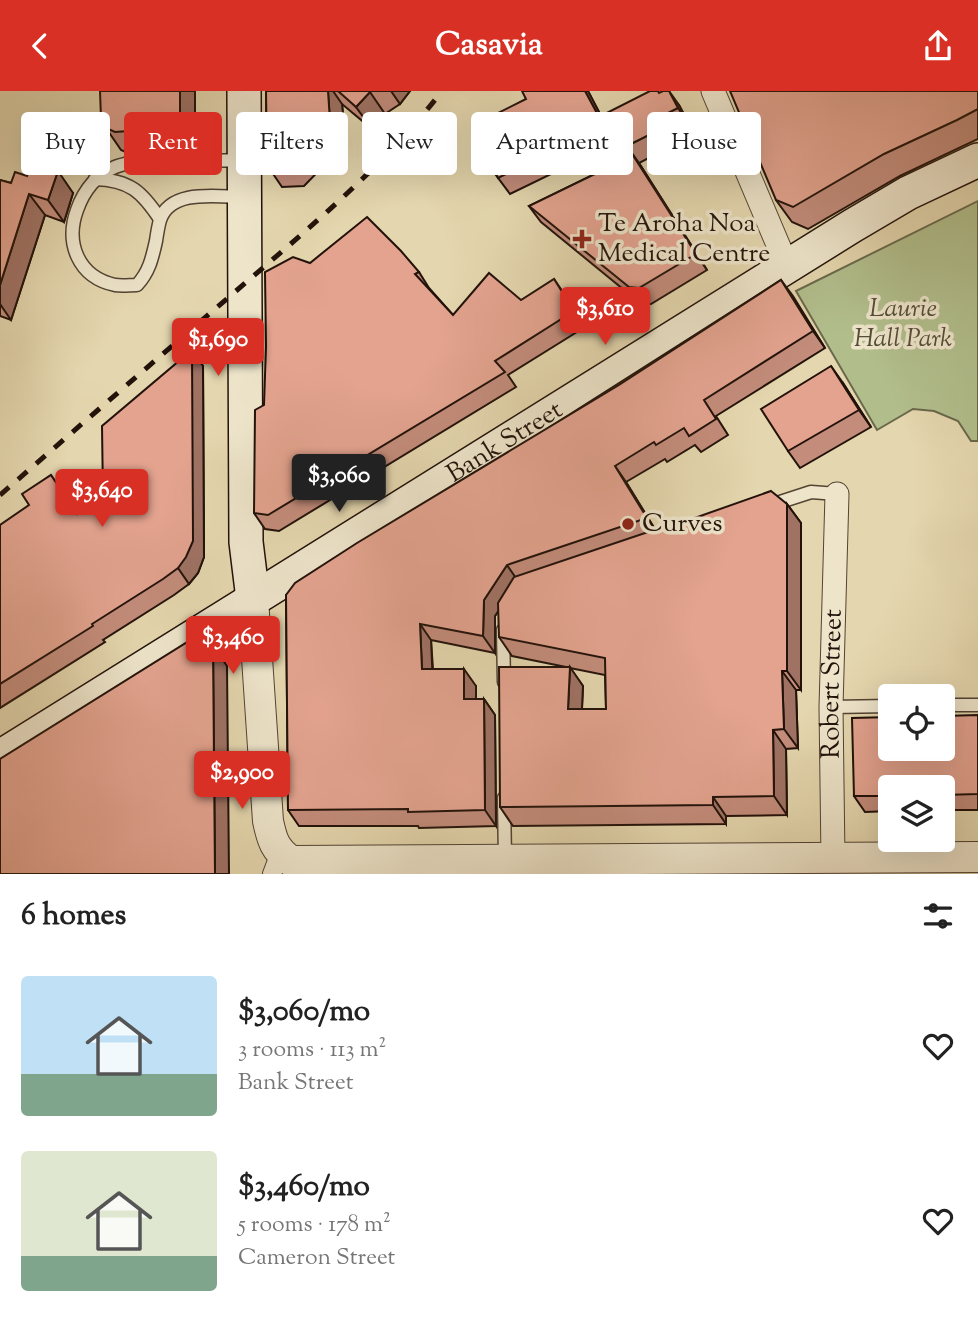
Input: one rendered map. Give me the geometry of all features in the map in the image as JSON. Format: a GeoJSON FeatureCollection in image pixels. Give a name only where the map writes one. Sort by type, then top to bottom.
{"type":"FeatureCollection","features":[{"type":"Feature","properties":{"kind":"main road"},"geometry":{"type":"LineString","coordinates":[[244,91],[244,112]]}},
{"type":"Feature","properties":{"kind":"main road","name":"Bank Street"},"geometry":{"type":"LineString","coordinates":[[0,757],[787,266],[908,193],[978,160]]}},
{"type":"Feature","properties":{"kind":"main road"},"geometry":{"type":"LineString","coordinates":[[244,175],[246,542],[253,599]]}},
{"type":"Feature","properties":{"kind":"street"},"geometry":{"type":"LineString","coordinates":[[713,91],[787,266]]}},
{"type":"Feature","properties":{"kind":"street","name":"Robert Street"},"geometry":{"type":"LineString","coordinates":[[833,867],[831,708],[837,494]]}},
{"type":"Feature","properties":{"kind":"street"},"geometry":{"type":"LineString","coordinates":[[253,599],[268,821],[276,864],[291,861],[505,860],[833,867],[978,857]]}},
{"type":"Feature","properties":{"kind":"lane"},"geometry":{"type":"LineString","coordinates":[[236,160],[137,162],[116,166],[95,179],[79,204],[71,234],[74,250],[81,263],[94,275],[114,285],[137,285],[147,274],[164,212],[180,200],[195,197],[244,198]]}},
{"type":"Feature","properties":{"kind":"lane"},"geometry":{"type":"LineString","coordinates":[[95,179],[110,179],[130,185],[146,199],[160,219]]}},
{"type":"Feature","properties":{"kind":"lane"},"geometry":{"type":"LineString","coordinates":[[750,512],[811,492],[837,494]]}},
{"type":"Feature","properties":{"kind":"lane"},"geometry":{"type":"LineString","coordinates":[[503,620],[504,698]]}},
{"type":"Feature","properties":{"kind":"lane"},"geometry":{"type":"LineString","coordinates":[[955,705],[978,705]]}},
{"type":"Feature","properties":{"kind":"lane"},"geometry":{"type":"LineString","coordinates":[[831,708],[878,706]]}},
{"type":"Feature","properties":{"kind":"lane"},"geometry":{"type":"LineString","coordinates":[[504,790],[505,860]]}},
{"type":"Feature","properties":{"kind":"green space","name":"Laurie Hall Park"},"geometry":{"type":"Polygon","coordinates":[[[978,201],[978,441],[971,441],[958,421],[934,411],[913,409],[877,430],[796,291],[978,201]]]}},
{"type":"Feature","properties":{"kind":"building"},"geometry":{"type":"Polygon","coordinates":[[[100,91],[180,91],[180,112],[124,112],[124,131],[110,130],[110,112],[101,112],[100,91]]]}},
{"type":"Feature","properties":{"kind":"building"},"geometry":{"type":"Polygon","coordinates":[[[266,91],[328,91],[329,112],[266,112],[266,91]]]}},
{"type":"Feature","properties":{"kind":"building"},"geometry":{"type":"Polygon","coordinates":[[[338,91],[371,91],[356,107],[338,91]]]}},
{"type":"Feature","properties":{"kind":"building"},"geometry":{"type":"Polygon","coordinates":[[[522,91],[585,91],[596,112],[500,112],[526,99],[522,91]]]}},
{"type":"Feature","properties":{"kind":"building"},"geometry":{"type":"Polygon","coordinates":[[[650,91],[669,91],[678,108],[670,112],[647,112],[647,136],[633,143],[633,112],[609,112],[650,91]]]}},
{"type":"Feature","properties":{"kind":"building"},"geometry":{"type":"Polygon","coordinates":[[[730,91],[978,91],[978,109],[884,154],[793,207],[776,200],[761,164],[761,112],[739,112],[730,91]]]}},
{"type":"Feature","properties":{"kind":"building"},"geometry":{"type":"Polygon","coordinates":[[[633,155],[696,254],[639,288],[629,287],[529,206],[593,175],[633,175],[633,155]]]}},
{"type":"Feature","properties":{"kind":"building"},"geometry":{"type":"Polygon","coordinates":[[[15,172],[27,176],[57,175],[48,200],[29,194],[0,285],[0,180],[11,183],[15,172]]]}},
{"type":"Feature","properties":{"kind":"building"},"geometry":{"type":"Polygon","coordinates":[[[367,217],[401,251],[419,272],[415,274],[453,315],[489,273],[521,300],[554,279],[574,311],[495,361],[505,372],[268,515],[254,513],[255,410],[264,405],[265,272],[293,257],[310,263],[367,217]]]}},
{"type":"Feature","properties":{"kind":"building"},"geometry":{"type":"Polygon","coordinates":[[[781,280],[813,331],[704,400],[716,419],[689,436],[684,428],[656,445],[654,442],[615,466],[647,518],[507,565],[484,600],[483,636],[420,624],[422,669],[464,669],[464,699],[484,699],[485,810],[288,810],[286,595],[295,583],[619,385],[781,280]]]}},
{"type":"Feature","properties":{"kind":"building"},"geometry":{"type":"Polygon","coordinates":[[[192,350],[193,541],[186,557],[178,568],[163,579],[0,684],[0,525],[29,505],[22,494],[51,475],[77,514],[103,496],[102,426],[192,350]]]}},
{"type":"Feature","properties":{"kind":"building"},"geometry":{"type":"Polygon","coordinates":[[[831,366],[859,410],[788,451],[761,409],[831,366]]]}},
{"type":"Feature","properties":{"kind":"building"},"geometry":{"type":"Polygon","coordinates":[[[771,491],[787,504],[787,671],[782,671],[784,729],[773,730],[774,796],[713,797],[713,805],[500,807],[499,667],[570,667],[568,709],[606,709],[605,658],[499,637],[498,603],[514,577],[771,491]]]}},
{"type":"Feature","properties":{"kind":"building"},"geometry":{"type":"Polygon","coordinates":[[[197,636],[213,645],[215,874],[0,874],[0,759],[197,636]]]}},
{"type":"Feature","properties":{"kind":"building"},"geometry":{"type":"Polygon","coordinates":[[[978,715],[978,794],[955,795],[955,775],[878,775],[878,796],[854,796],[852,718],[878,717],[878,761],[955,761],[955,716],[978,715]]]}},
{"type":"Feature","properties":{"kind":"railway"},"geometry":{"type":"LineString","coordinates":[[0,495],[341,199],[394,147],[442,91]]}},
{"type":"Feature","properties":{"kind":"place","name":"Te Aroha Noa Medical Centre"},"geometry":{"type":"Point","coordinates":[582,239]}},
{"type":"Feature","properties":{"kind":"place","name":"Curves"},"geometry":{"type":"Point","coordinates":[628,524]}}]}
